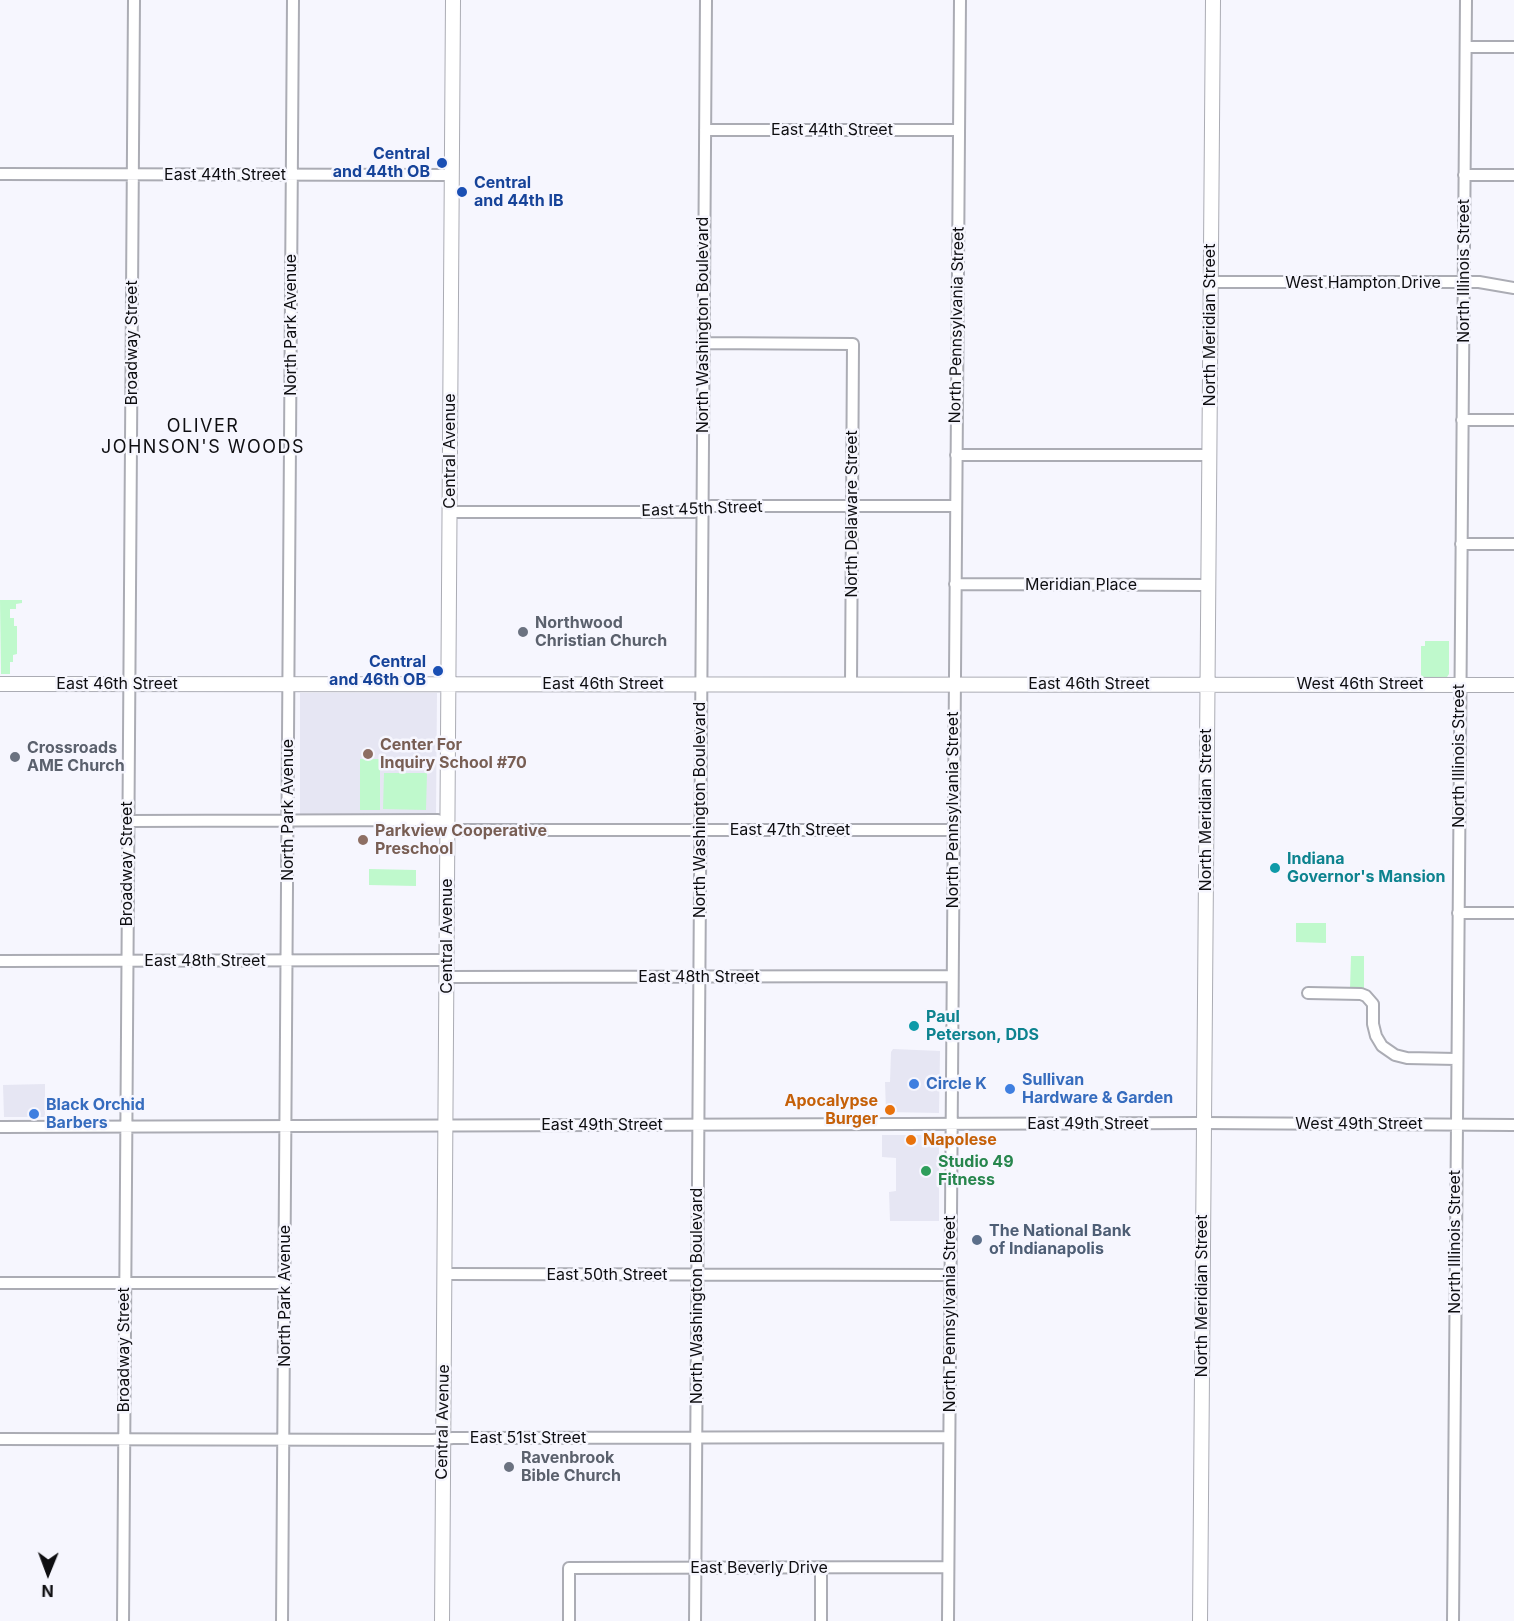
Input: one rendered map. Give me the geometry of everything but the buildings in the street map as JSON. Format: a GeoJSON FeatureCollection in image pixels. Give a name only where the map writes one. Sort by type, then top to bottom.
{"type":"FeatureCollection","features":[{"type":"Feature","properties":{"kind":"main road","name":"Central Avenue"},"geometry":{"type":"LineString","coordinates":[[442,1621],[453,0]]}},
{"type":"Feature","properties":{"kind":"main road","name":"North Meridian Street"},"geometry":{"type":"LineString","coordinates":[[1200,1621],[1213,0]]}},
{"type":"Feature","properties":{"kind":"main road","name":"East 46th Street"},"geometry":{"type":"LineString","coordinates":[[0,684],[1207,685]]}},
{"type":"Feature","properties":{"kind":"main road","name":"West 46th Street"},"geometry":{"type":"LineString","coordinates":[[1207,685],[1514,685]]}},
{"type":"Feature","properties":{"kind":"street","name":"Broadway Street"},"geometry":{"type":"LineString","coordinates":[[123,1621],[134,0]]}},
{"type":"Feature","properties":{"kind":"street","name":"North Park Avenue"},"geometry":{"type":"LineString","coordinates":[[282,1621],[293,0]]}},
{"type":"Feature","properties":{"kind":"street","name":"North Washington Boulevard"},"geometry":{"type":"LineString","coordinates":[[695,1621],[706,0]]}},
{"type":"Feature","properties":{"kind":"street","name":"North Pennsylvania Street"},"geometry":{"type":"LineString","coordinates":[[948,1621],[960,0]]}},
{"type":"Feature","properties":{"kind":"street","name":"North Illinois Street"},"geometry":{"type":"LineString","coordinates":[[1452,1621],[1466,0]]}},
{"type":"Feature","properties":{"kind":"street"},"geometry":{"type":"LineString","coordinates":[[1466,47],[1514,47]]}},
{"type":"Feature","properties":{"kind":"street","name":"East 44th Street"},"geometry":{"type":"LineString","coordinates":[[705,130],[959,130]]}},
{"type":"Feature","properties":{"kind":"street","name":"East 44th Street"},"geometry":{"type":"LineString","coordinates":[[0,174],[451,175]]}},
{"type":"Feature","properties":{"kind":"street"},"geometry":{"type":"LineString","coordinates":[[1464,175],[1514,175]]}},
{"type":"Feature","properties":{"kind":"street","name":"West Hampton Drive"},"geometry":{"type":"LineString","coordinates":[[1211,282],[1483,283],[1514,288]]}},
{"type":"Feature","properties":{"kind":"street","name":"North Delaware Street"},"geometry":{"type":"LineString","coordinates":[[703,343],[853,344],[851,684]]}},
{"type":"Feature","properties":{"kind":"street"},"geometry":{"type":"LineString","coordinates":[[1462,420],[1514,420]]}},
{"type":"Feature","properties":{"kind":"street"},"geometry":{"type":"LineString","coordinates":[[956,455],[1209,455]]}},
{"type":"Feature","properties":{"kind":"street","name":"East 45th Street"},"geometry":{"type":"LineString","coordinates":[[449,512],[694,512],[711,506],[956,506]]}},
{"type":"Feature","properties":{"kind":"street"},"geometry":{"type":"LineString","coordinates":[[1461,544],[1514,544]]}},
{"type":"Feature","properties":{"kind":"street","name":"Meridian Place"},"geometry":{"type":"LineString","coordinates":[[955,584],[1208,585]]}},
{"type":"Feature","properties":{"kind":"street","name":"East 47th Street"},"geometry":{"type":"LineString","coordinates":[[128,821],[438,820],[447,830],[953,830]]}},
{"type":"Feature","properties":{"kind":"street"},"geometry":{"type":"LineString","coordinates":[[1458,913],[1514,913]]}},
{"type":"Feature","properties":{"kind":"street","name":"East 48th Street"},"geometry":{"type":"LineString","coordinates":[[0,961],[446,960]]}},
{"type":"Feature","properties":{"kind":"street","name":"East 48th Street"},"geometry":{"type":"LineString","coordinates":[[446,977],[952,976]]}},
{"type":"Feature","properties":{"kind":"street"},"geometry":{"type":"LineString","coordinates":[[1308,993],[1366,996],[1373,1004],[1373,1024],[1376,1036],[1382,1046],[1395,1055],[1407,1059],[1456,1059]]}},
{"type":"Feature","properties":{"kind":"street","name":"West 49th Street"},"geometry":{"type":"LineString","coordinates":[[1203,1123],[1514,1125]]}},
{"type":"Feature","properties":{"kind":"street","name":"East 49th Street"},"geometry":{"type":"LineString","coordinates":[[0,1127],[1203,1123]]}},
{"type":"Feature","properties":{"kind":"street","name":"East 50th Street"},"geometry":{"type":"LineString","coordinates":[[444,1274],[950,1275]]}},
{"type":"Feature","properties":{"kind":"street"},"geometry":{"type":"LineString","coordinates":[[0,1283],[285,1283]]}},
{"type":"Feature","properties":{"kind":"street","name":"East 51st Street"},"geometry":{"type":"LineString","coordinates":[[0,1439],[949,1437]]}},
{"type":"Feature","properties":{"kind":"street","name":"East Beverly Drive"},"geometry":{"type":"LineString","coordinates":[[569,1621],[569,1568],[948,1567]]}},
{"type":"Feature","properties":{"kind":"street"},"geometry":{"type":"LineString","coordinates":[[821,1568],[821,1621]]}},
{"type":"Feature","properties":{"kind":"shaded area","name":"Center For Inquiry School #70"},"geometry":{"type":"Polygon","coordinates":[[[300,693],[437,693],[436,816],[300,815],[300,693]]]}},
{"type":"Feature","properties":{"kind":"shaded area"},"geometry":{"type":"Polygon","coordinates":[[[893,1049],[940,1051],[939,1113],[886,1112],[885,1082],[890,1082],[893,1049]]]}},
{"type":"Feature","properties":{"kind":"shaded area"},"geometry":{"type":"Polygon","coordinates":[[[45,1084],[45,1117],[4,1117],[3,1085],[45,1084]]]}},
{"type":"Feature","properties":{"kind":"shaded area"},"geometry":{"type":"Polygon","coordinates":[[[882,1135],[939,1135],[939,1221],[890,1221],[889,1192],[896,1191],[896,1158],[882,1157],[882,1135]]]}},
{"type":"Feature","properties":{"kind":"green space"},"geometry":{"type":"Polygon","coordinates":[[[0,600],[22,600],[22,603],[16,604],[16,609],[10,609],[10,618],[14,618],[14,626],[17,626],[17,654],[13,655],[13,662],[10,662],[10,674],[1,674],[0,600]]]}},
{"type":"Feature","properties":{"kind":"green space"},"geometry":{"type":"Polygon","coordinates":[[[1425,641],[1449,641],[1449,674],[1447,677],[1421,677],[1421,646],[1425,646],[1425,641]]]}},
{"type":"Feature","properties":{"kind":"green space"},"geometry":{"type":"Polygon","coordinates":[[[360,759],[380,759],[380,810],[360,810],[360,759]]]}},
{"type":"Feature","properties":{"kind":"green space"},"geometry":{"type":"Polygon","coordinates":[[[384,773],[427,773],[426,810],[383,809],[384,773]]]}},
{"type":"Feature","properties":{"kind":"green space"},"geometry":{"type":"Polygon","coordinates":[[[369,869],[416,870],[416,886],[369,885],[369,869]]]}},
{"type":"Feature","properties":{"kind":"green space"},"geometry":{"type":"Polygon","coordinates":[[[1296,923],[1326,923],[1326,943],[1296,942],[1296,923]]]}},
{"type":"Feature","properties":{"kind":"green space"},"geometry":{"type":"Polygon","coordinates":[[[1351,956],[1364,956],[1364,989],[1350,989],[1351,956]]]}},
{"type":"Feature","properties":{"kind":"place","name":"Central and 44th OB"},"geometry":{"type":"Point","coordinates":[442,163]}},
{"type":"Feature","properties":{"kind":"place","name":"Central and 44th IB"},"geometry":{"type":"Point","coordinates":[462,192]}},
{"type":"Feature","properties":{"kind":"place","name":"Northwood Christian Church"},"geometry":{"type":"Point","coordinates":[523,632]}},
{"type":"Feature","properties":{"kind":"place","name":"Central and 46th OB"},"geometry":{"type":"Point","coordinates":[438,671]}},
{"type":"Feature","properties":{"kind":"place","name":"Center For Inquiry School #70"},"geometry":{"type":"Point","coordinates":[368,754]}},
{"type":"Feature","properties":{"kind":"place","name":"Crossroads AME Church"},"geometry":{"type":"Point","coordinates":[15,757]}},
{"type":"Feature","properties":{"kind":"place","name":"Parkview Cooperative Preschool"},"geometry":{"type":"Point","coordinates":[363,840]}},
{"type":"Feature","properties":{"kind":"place","name":"Indiana Governor's Mansion"},"geometry":{"type":"Point","coordinates":[1275,868]}},
{"type":"Feature","properties":{"kind":"place","name":"Paul Peterson, DDS"},"geometry":{"type":"Point","coordinates":[914,1026]}},
{"type":"Feature","properties":{"kind":"place","name":"Circle K"},"geometry":{"type":"Point","coordinates":[914,1084]}},
{"type":"Feature","properties":{"kind":"place","name":"Sullivan Hardware & Garden"},"geometry":{"type":"Point","coordinates":[1010,1089]}},
{"type":"Feature","properties":{"kind":"place","name":"Apocalypse Burger"},"geometry":{"type":"Point","coordinates":[890,1110]}},
{"type":"Feature","properties":{"kind":"place","name":"Black Orchid Barbers"},"geometry":{"type":"Point","coordinates":[34,1114]}},
{"type":"Feature","properties":{"kind":"place","name":"Napolese"},"geometry":{"type":"Point","coordinates":[911,1140]}},
{"type":"Feature","properties":{"kind":"place","name":"Studio 49 Fitness"},"geometry":{"type":"Point","coordinates":[926,1171]}},
{"type":"Feature","properties":{"kind":"place","name":"The National Bank of Indianapolis"},"geometry":{"type":"Point","coordinates":[977,1240]}},
{"type":"Feature","properties":{"kind":"place","name":"Ravenbrook Bible Church"},"geometry":{"type":"Point","coordinates":[509,1467]}},
{"type":"Feature","properties":{"kind":"district","name":"OLIVER JOHNSON'S WOODS"},"geometry":{"type":"Point","coordinates":[203,437]}}]}
